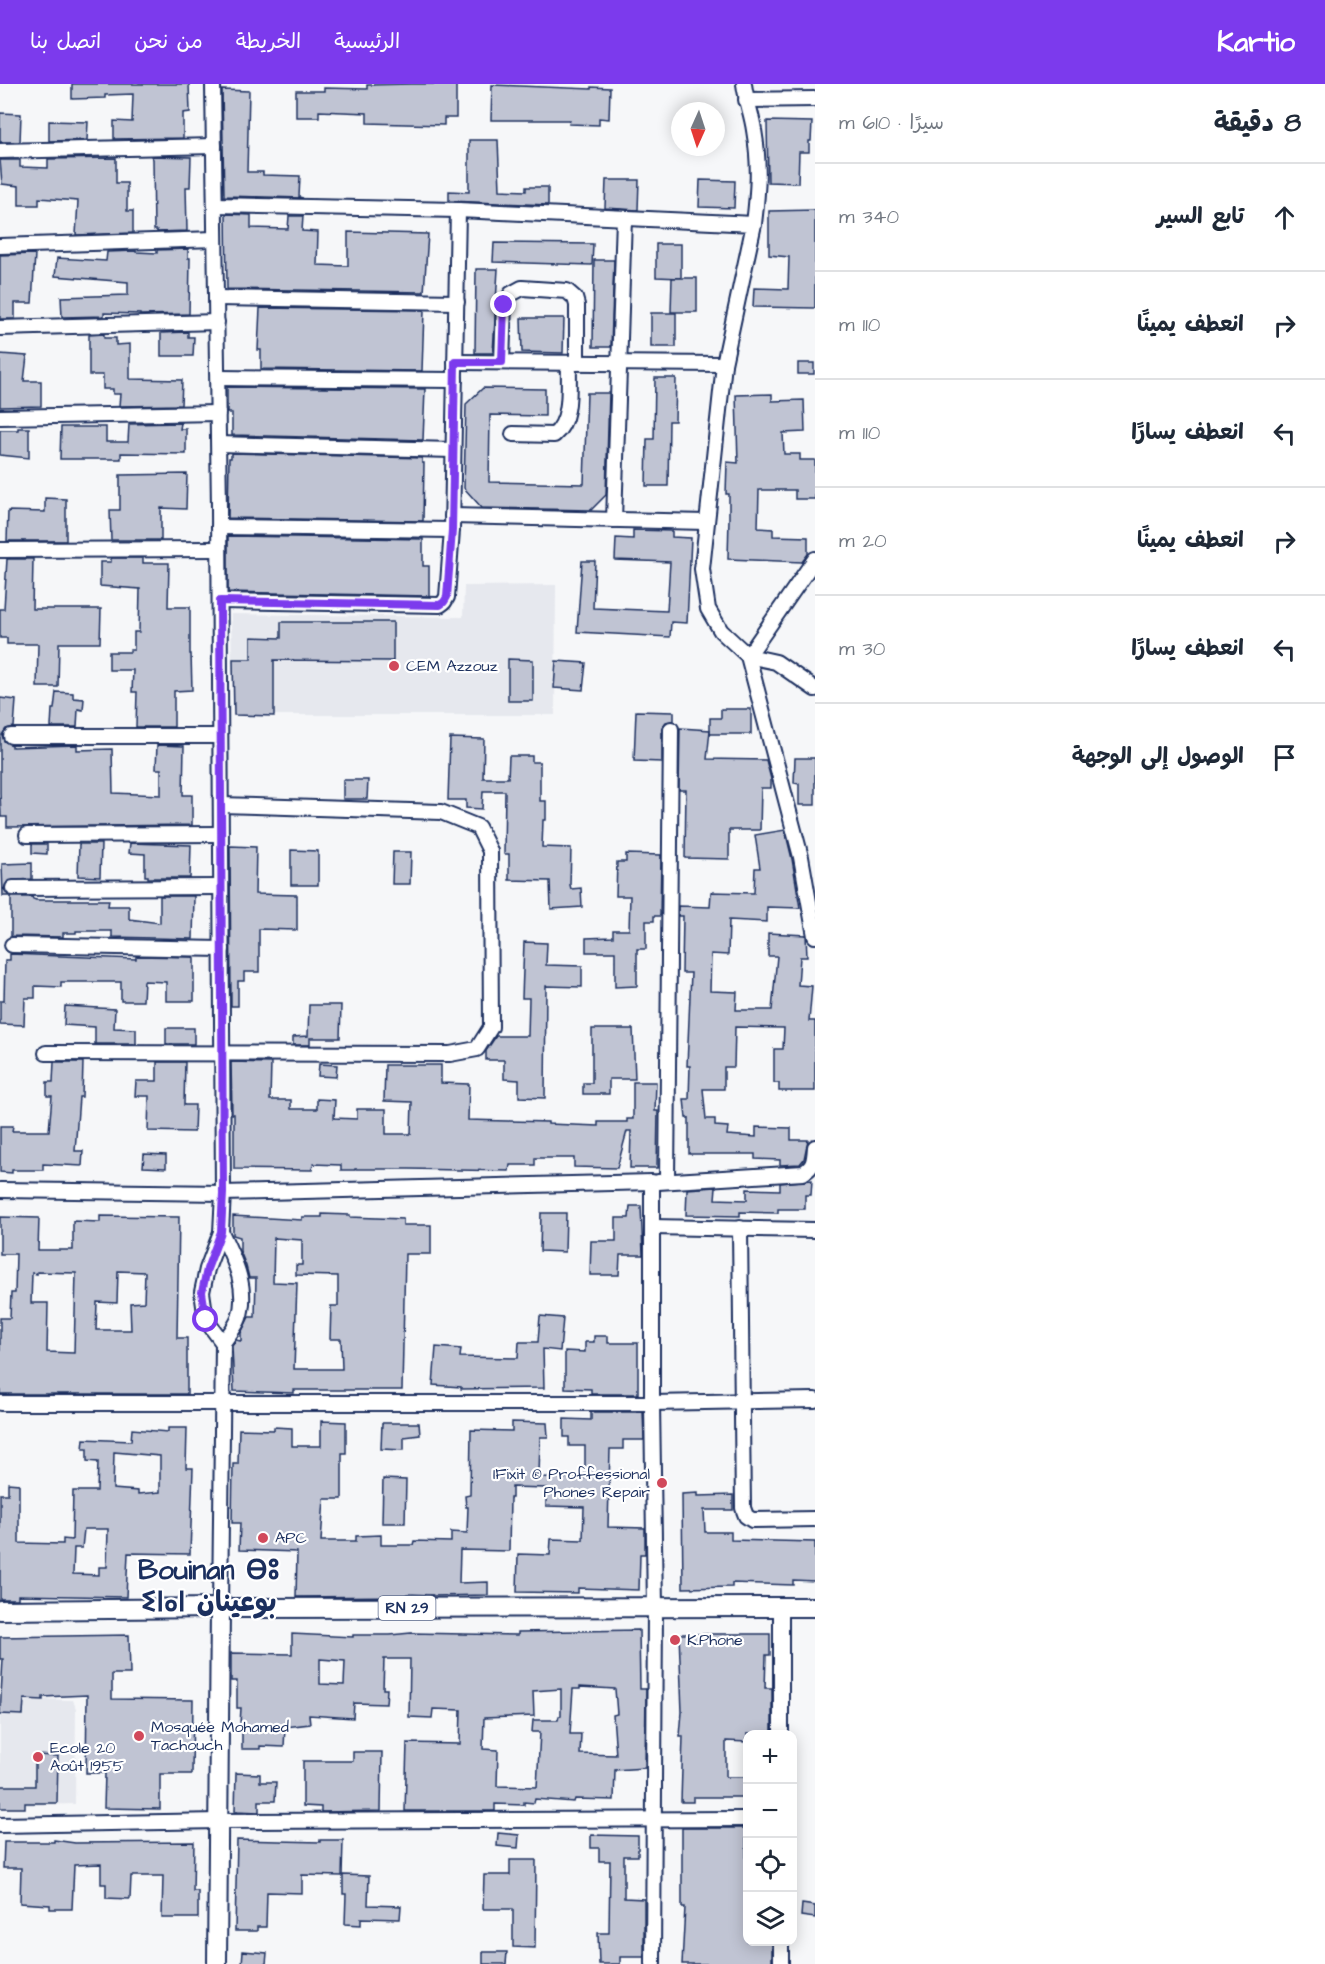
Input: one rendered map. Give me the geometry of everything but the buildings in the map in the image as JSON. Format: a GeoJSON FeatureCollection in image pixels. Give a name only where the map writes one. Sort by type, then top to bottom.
{"type":"FeatureCollection","features":[{"type":"Feature","properties":{"kind":"main road","name":"RN 29"},"geometry":{"type":"LineString","coordinates":[[0,1611],[220,1608],[815,1607]]}},
{"type":"Feature","properties":{"kind":"main road"},"geometry":{"type":"LineString","coordinates":[[217,1964],[220,1608]]}},
{"type":"Feature","properties":{"kind":"street"},"geometry":{"type":"LineString","coordinates":[[213,84],[219,444],[223,1193],[221,1232],[207,1269],[202,1292],[206,1320],[223,1342]]}},
{"type":"Feature","properties":{"kind":"street"},"geometry":{"type":"LineString","coordinates":[[744,84],[754,128],[759,180],[754,225],[724,364],[702,570],[708,609],[721,631],[748,656],[776,662],[815,689]]}},
{"type":"Feature","properties":{"kind":"street"},"geometry":{"type":"LineString","coordinates":[[746,100],[815,99]]}},
{"type":"Feature","properties":{"kind":"street"},"geometry":{"type":"LineString","coordinates":[[0,151],[214,146]]}},
{"type":"Feature","properties":{"kind":"street"},"geometry":{"type":"LineString","coordinates":[[215,205],[458,210],[754,225]]}},
{"type":"Feature","properties":{"kind":"street"},"geometry":{"type":"LineString","coordinates":[[220,601],[440,605],[444,602],[447,597],[452,523],[458,210]]}},
{"type":"Feature","properties":{"kind":"street"},"geometry":{"type":"LineString","coordinates":[[614,520],[624,218]]}},
{"type":"Feature","properties":{"kind":"street"},"geometry":{"type":"LineString","coordinates":[[0,246],[215,239]]}},
{"type":"Feature","properties":{"kind":"street"},"geometry":{"type":"LineString","coordinates":[[502,362],[504,305],[512,294],[522,288],[567,291],[575,298],[577,305],[573,363],[563,427],[554,435],[513,434]]}},
{"type":"Feature","properties":{"kind":"street"},"geometry":{"type":"LineString","coordinates":[[216,298],[457,302]]}},
{"type":"Feature","properties":{"kind":"street"},"geometry":{"type":"LineString","coordinates":[[0,328],[217,322]]}},
{"type":"Feature","properties":{"kind":"street"},"geometry":{"type":"LineString","coordinates":[[455,362],[724,364]]}},
{"type":"Feature","properties":{"kind":"street"},"geometry":{"type":"LineString","coordinates":[[218,378],[454,380]]}},
{"type":"Feature","properties":{"kind":"street"},"geometry":{"type":"LineString","coordinates":[[0,417],[218,413]]}},
{"type":"Feature","properties":{"kind":"street"},"geometry":{"type":"LineString","coordinates":[[219,444],[453,450]]}},
{"type":"Feature","properties":{"kind":"street"},"geometry":{"type":"LineString","coordinates":[[219,526],[614,520],[706,522]]}},
{"type":"Feature","properties":{"kind":"street"},"geometry":{"type":"LineString","coordinates":[[0,550],[219,549]]}},
{"type":"Feature","properties":{"kind":"street"},"geometry":{"type":"LineString","coordinates":[[815,559],[748,656],[801,857],[815,936]]}},
{"type":"Feature","properties":{"kind":"street"},"geometry":{"type":"LineString","coordinates":[[667,1181],[671,729]]}},
{"type":"Feature","properties":{"kind":"street"},"geometry":{"type":"LineString","coordinates":[[11,736],[220,736]]}},
{"type":"Feature","properties":{"kind":"street"},"geometry":{"type":"LineString","coordinates":[[46,1053],[450,1054],[477,1049],[491,1027],[490,851],[478,827],[441,812],[221,805]]}},
{"type":"Feature","properties":{"kind":"street"},"geometry":{"type":"LineString","coordinates":[[27,835],[221,834]]}},
{"type":"Feature","properties":{"kind":"street"},"geometry":{"type":"LineString","coordinates":[[13,888],[221,886]]}},
{"type":"Feature","properties":{"kind":"street"},"geometry":{"type":"LineString","coordinates":[[12,945],[222,949]]}},
{"type":"Feature","properties":{"kind":"street"},"geometry":{"type":"LineString","coordinates":[[0,1190],[223,1193],[652,1182],[803,1173],[810,1169],[814,1162],[815,1147]]}},
{"type":"Feature","properties":{"kind":"street"},"geometry":{"type":"LineString","coordinates":[[652,1182],[655,1608],[653,1964]]}},
{"type":"Feature","properties":{"kind":"street"},"geometry":{"type":"LineString","coordinates":[[652,1227],[815,1230]]}},
{"type":"Feature","properties":{"kind":"street"},"geometry":{"type":"LineString","coordinates":[[740,1228],[743,1508],[746,1516],[752,1520],[815,1519]]}},
{"type":"Feature","properties":{"kind":"street"},"geometry":{"type":"LineString","coordinates":[[220,1608],[223,1342],[239,1319],[243,1290],[234,1260],[221,1232]]}},
{"type":"Feature","properties":{"kind":"street"},"geometry":{"type":"LineString","coordinates":[[0,1403],[815,1400]]}},
{"type":"Feature","properties":{"kind":"street"},"geometry":{"type":"LineString","coordinates":[[781,1608],[781,1730]]}},
{"type":"Feature","properties":{"kind":"street"},"geometry":{"type":"LineString","coordinates":[[0,1825],[219,1821],[743,1819]]}},
{"type":"Feature","properties":{"kind":"street"},"geometry":{"type":"LineString","coordinates":[[781,1946],[781,1964]]}},
{"type":"Feature","properties":{"kind":"shaded area","name":"CEM Azzouz"},"geometry":{"type":"Polygon","coordinates":[[[556,585],[555,715],[233,715],[231,614],[463,617],[464,586],[556,585]]]}},
{"type":"Feature","properties":{"kind":"shaded area","name":"Ecole 20 Août 1955"},"geometry":{"type":"Polygon","coordinates":[[[0,1698],[73,1700],[76,1709],[75,1804],[0,1806],[0,1698]]]}},
{"type":"Feature","properties":{"kind":"place","name":"CEM Azzouz"},"geometry":{"type":"Point","coordinates":[394,666]}},
{"type":"Feature","properties":{"kind":"place","name":"IFixit ® Proffessional Phones Repair"},"geometry":{"type":"Point","coordinates":[662,1483]}},
{"type":"Feature","properties":{"kind":"place","name":"APC"},"geometry":{"type":"Point","coordinates":[263,1538]}},
{"type":"Feature","properties":{"kind":"place","name":"K.Phone"},"geometry":{"type":"Point","coordinates":[675,1640]}},
{"type":"Feature","properties":{"kind":"place","name":"Mosquée Mohamed Tachouch"},"geometry":{"type":"Point","coordinates":[139,1736]}},
{"type":"Feature","properties":{"kind":"place","name":"Ecole 20 Août 1955"},"geometry":{"type":"Point","coordinates":[38,1757]}},
{"type":"Feature","properties":{"kind":"district","name":"Bouinan ⴱⵓ ⵉⵏⴰⵏ بوعينان"},"geometry":{"type":"Point","coordinates":[209,1586]}},
{"type":"Feature","properties":{"kind":"route"},"geometry":{"type":"LineString","coordinates":[[206,1320],[202,1292],[207,1269],[221,1232],[223,1193],[220,601],[440,605],[444,602],[447,597],[452,530],[455,362],[502,362],[504,305]]}}]}
